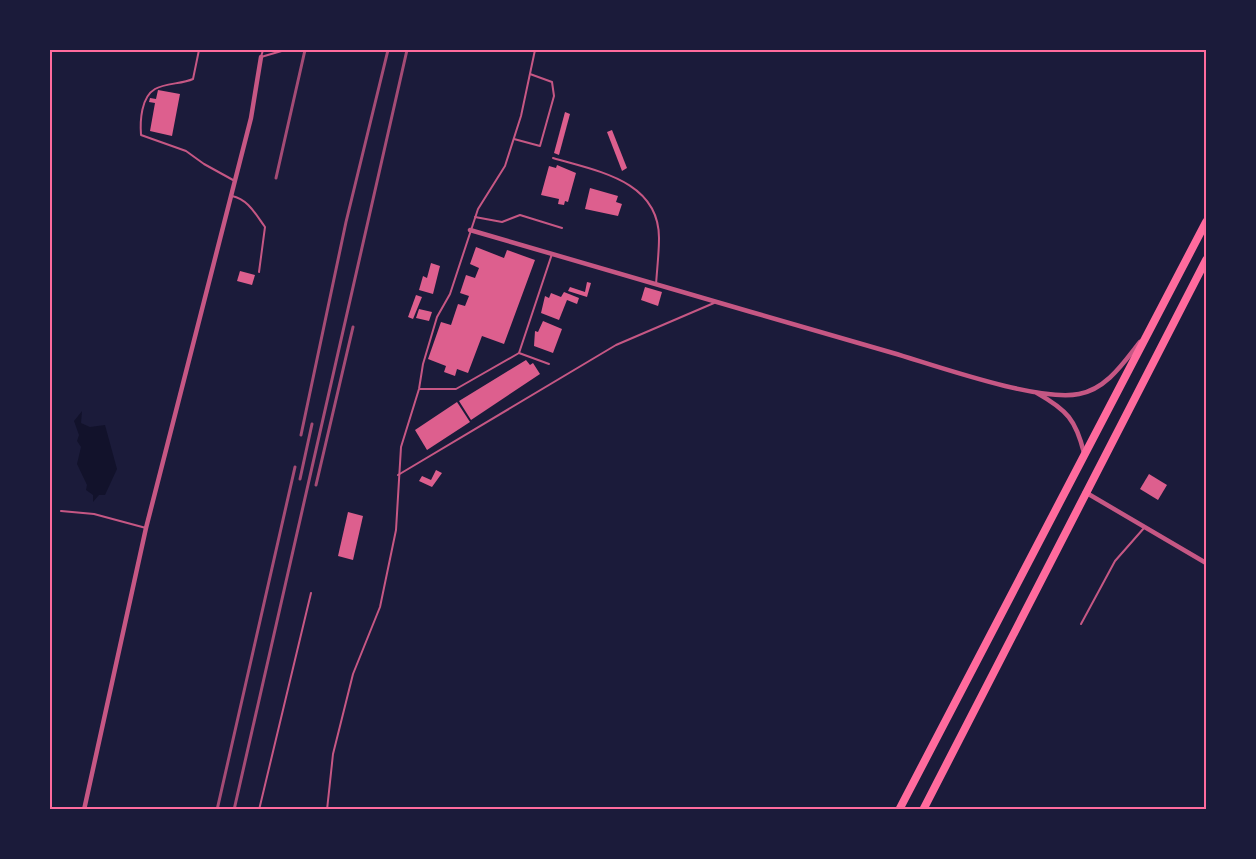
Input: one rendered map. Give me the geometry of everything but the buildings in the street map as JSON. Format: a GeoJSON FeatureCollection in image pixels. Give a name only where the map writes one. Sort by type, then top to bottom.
{"type":"FeatureCollection","features":[{"type":"Feature","properties":{"kind":"main road"},"geometry":{"type":"LineString","coordinates":[[899,810],[1206,222]]}},
{"type":"Feature","properties":{"kind":"main road"},"geometry":{"type":"LineString","coordinates":[[923,810],[1206,260]]}},
{"type":"Feature","properties":{"kind":"street"},"geometry":{"type":"LineString","coordinates":[[84,810],[146,528],[251,118],[261,57]]}},
{"type":"Feature","properties":{"kind":"street"},"geometry":{"type":"LineString","coordinates":[[470,231],[1035,392],[1070,395],[1088,392],[1107,381],[1146,335]]}},
{"type":"Feature","properties":{"kind":"street"},"geometry":{"type":"LineString","coordinates":[[1035,392],[1070,416],[1079,431],[1084,453]]}},
{"type":"Feature","properties":{"kind":"street"},"geometry":{"type":"LineString","coordinates":[[1085,492],[1206,563]]}},
{"type":"Feature","properties":{"kind":"lane"},"geometry":{"type":"LineString","coordinates":[[199,50],[193,79],[154,89],[147,99],[140,119],[141,135],[186,151],[204,164],[236,181]]}},
{"type":"Feature","properties":{"kind":"lane"},"geometry":{"type":"LineString","coordinates":[[261,57],[263,50]]}},
{"type":"Feature","properties":{"kind":"lane"},"geometry":{"type":"LineString","coordinates":[[261,57],[285,50]]}},
{"type":"Feature","properties":{"kind":"lane"},"geometry":{"type":"LineString","coordinates":[[327,810],[333,754],[354,674],[380,606],[400,502],[398,475],[401,447],[419,389],[423,364],[437,317],[450,294],[475,217],[505,166],[514,139],[535,50]]}},
{"type":"Feature","properties":{"kind":"lane"},"geometry":{"type":"LineString","coordinates":[[514,139],[540,146],[554,96],[552,82],[530,74]]}},
{"type":"Feature","properties":{"kind":"lane"},"geometry":{"type":"LineString","coordinates":[[553,158],[625,182],[638,189],[647,199],[659,236],[656,285]]}},
{"type":"Feature","properties":{"kind":"lane"},"geometry":{"type":"LineString","coordinates":[[232,196],[240,198],[249,205],[265,227],[259,272]]}},
{"type":"Feature","properties":{"kind":"lane"},"geometry":{"type":"LineString","coordinates":[[475,217],[502,222],[520,215],[562,228]]}},
{"type":"Feature","properties":{"kind":"lane"},"geometry":{"type":"LineString","coordinates":[[419,389],[456,389],[519,353],[552,254]]}},
{"type":"Feature","properties":{"kind":"lane"},"geometry":{"type":"LineString","coordinates":[[398,475],[616,345],[717,302]]}},
{"type":"Feature","properties":{"kind":"lane"},"geometry":{"type":"LineString","coordinates":[[519,353],[549,364]]}},
{"type":"Feature","properties":{"kind":"lane"},"geometry":{"type":"LineString","coordinates":[[62,511],[94,514],[146,528]]}},
{"type":"Feature","properties":{"kind":"lane"},"geometry":{"type":"LineString","coordinates":[[1082,624],[1115,561],[1146,526]]}},
{"type":"Feature","properties":{"kind":"lane"},"geometry":{"type":"LineString","coordinates":[[259,810],[310,593]]}},
{"type":"Feature","properties":{"kind":"shaded area"},"geometry":{"type":"Polygon","coordinates":[[[82,411],[81,423],[90,427],[105,425],[117,469],[105,495],[99,495],[93,502],[93,495],[86,490],[87,485],[77,464],[81,447],[77,441],[79,435],[74,421],[82,411]]]}},
{"type":"Feature","properties":{"kind":"railway"},"geometry":{"type":"LineString","coordinates":[[276,178],[305,50]]}},
{"type":"Feature","properties":{"kind":"railway"},"geometry":{"type":"LineString","coordinates":[[301,435],[346,222],[388,50]]}},
{"type":"Feature","properties":{"kind":"railway"},"geometry":{"type":"LineString","coordinates":[[234,810],[407,50]]}},
{"type":"Feature","properties":{"kind":"railway"},"geometry":{"type":"LineString","coordinates":[[316,485],[353,327]]}},
{"type":"Feature","properties":{"kind":"railway"},"geometry":{"type":"LineString","coordinates":[[300,479],[312,424]]}},
{"type":"Feature","properties":{"kind":"railway"},"geometry":{"type":"LineString","coordinates":[[217,810],[295,467]]}}]}
